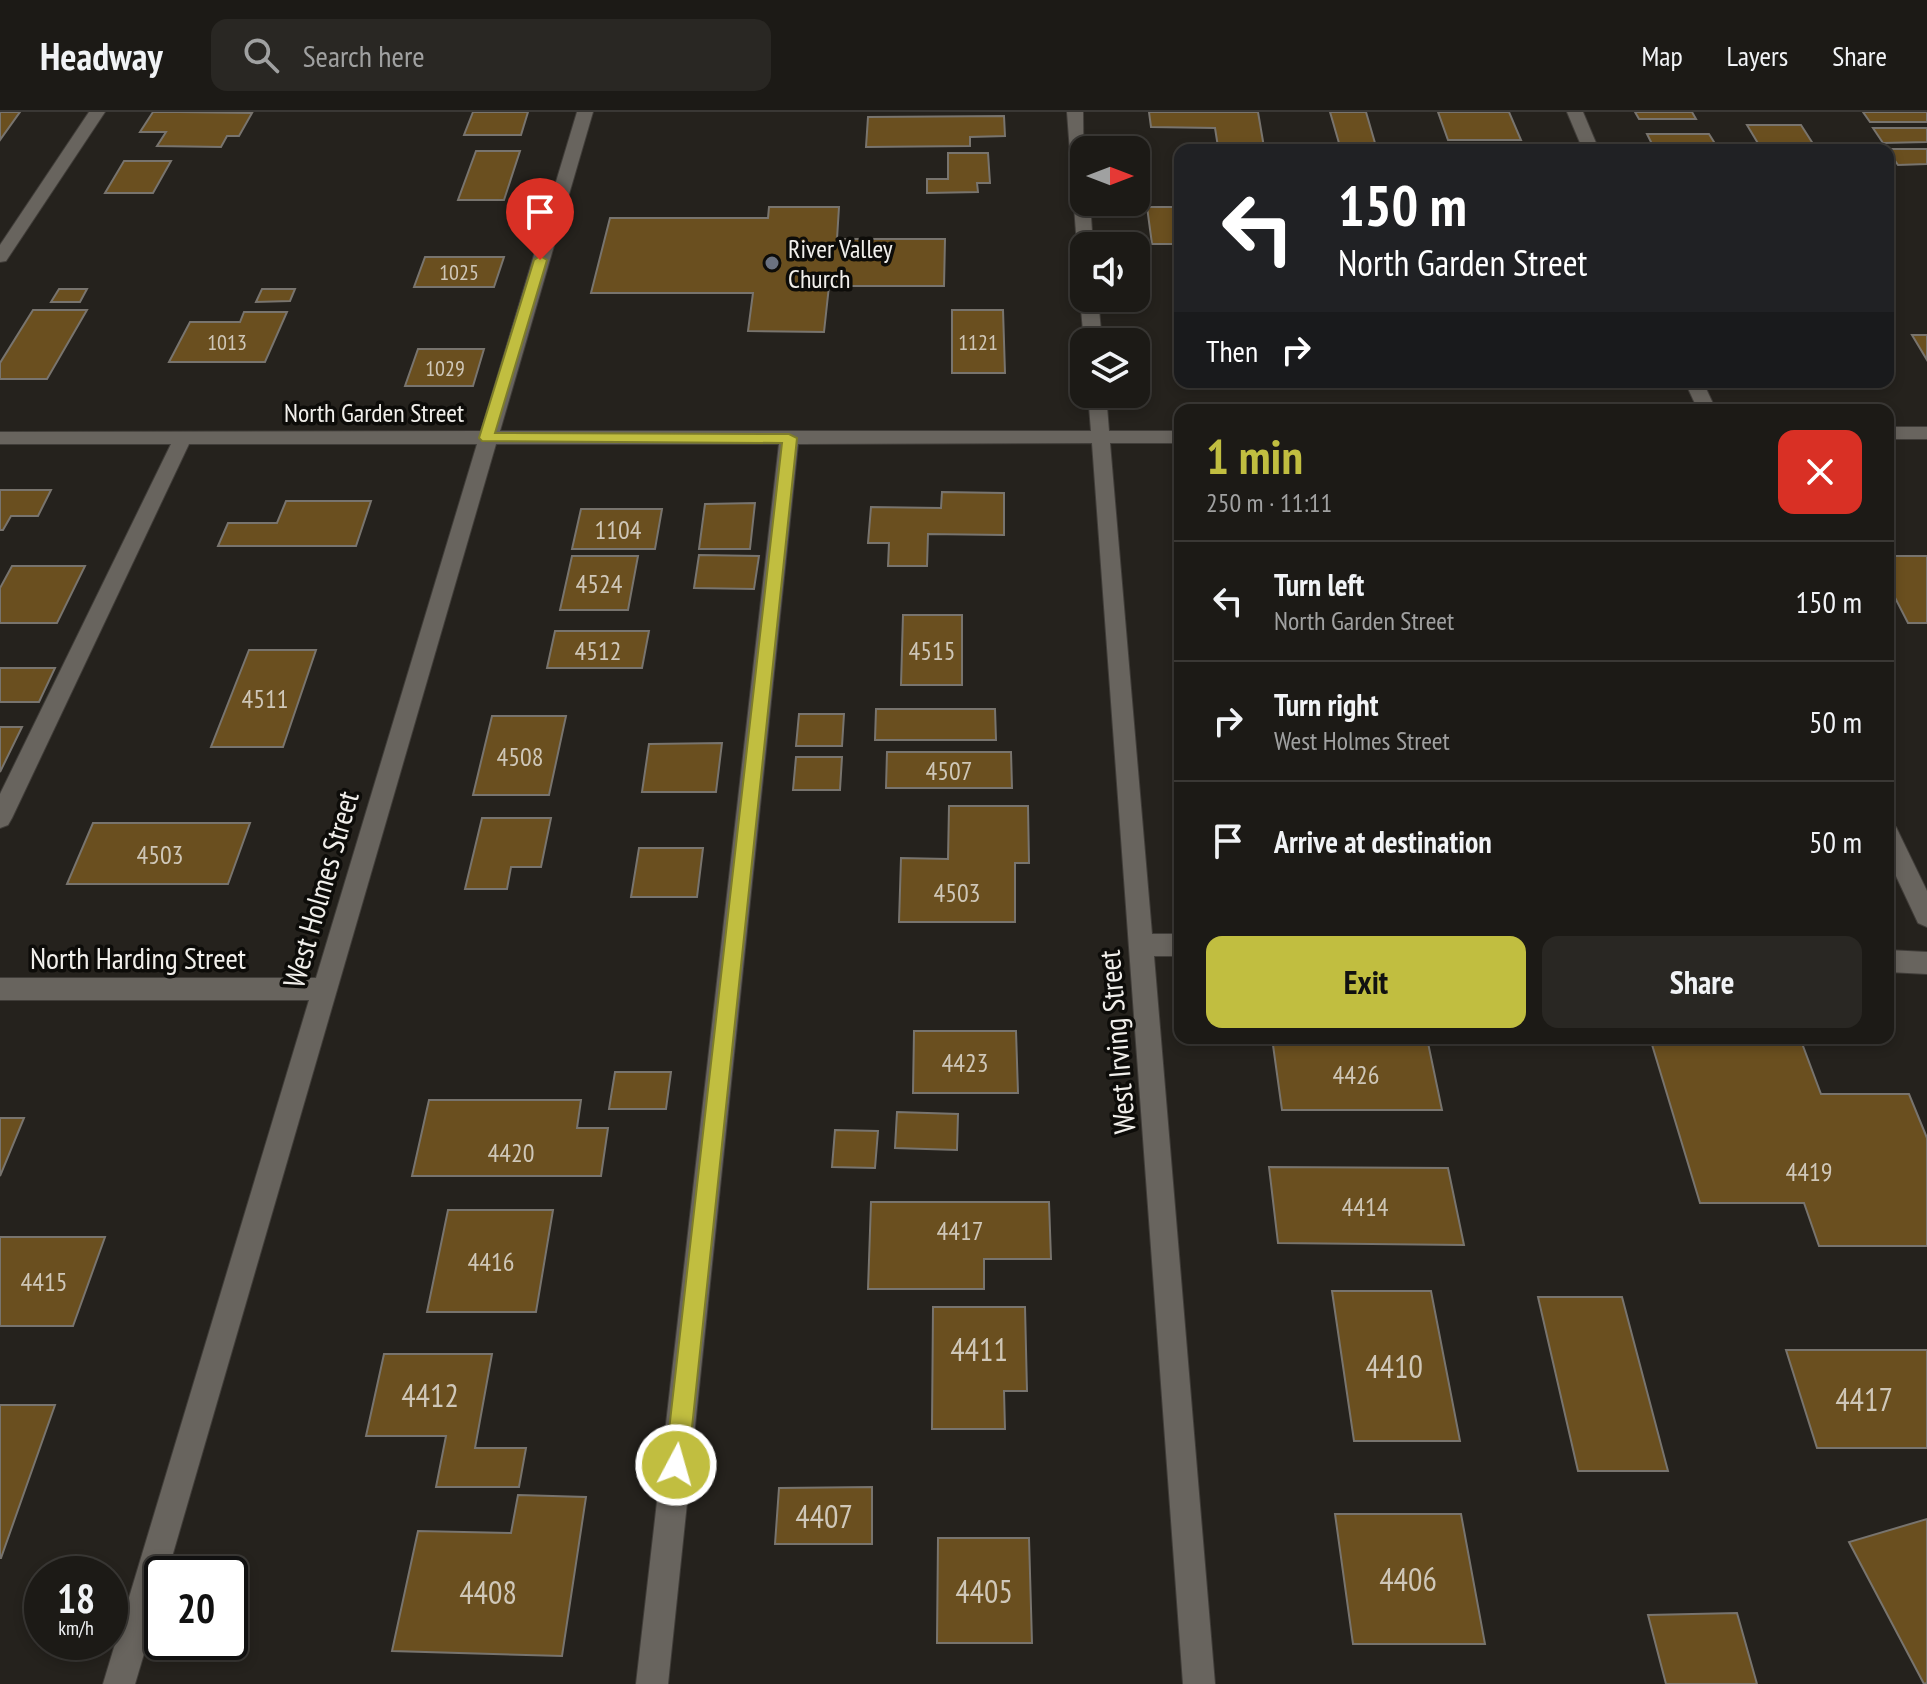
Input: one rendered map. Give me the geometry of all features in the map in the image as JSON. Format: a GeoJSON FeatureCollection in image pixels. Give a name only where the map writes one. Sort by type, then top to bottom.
{"type":"FeatureCollection","features":[{"type":"Feature","properties":{"kind":"street"},"geometry":{"type":"LineString","coordinates":[[0,257],[97,112]]}},
{"type":"Feature","properties":{"kind":"street","name":"West Holmes Street"},"geometry":{"type":"LineString","coordinates":[[119,1684],[585,112]]}},
{"type":"Feature","properties":{"kind":"street"},"geometry":{"type":"LineString","coordinates":[[1075,112],[1084,232]]}},
{"type":"Feature","properties":{"kind":"street"},"geometry":{"type":"LineString","coordinates":[[1575,112],[1588,144]]}},
{"type":"Feature","properties":{"kind":"street","name":"West Irving Street"},"geometry":{"type":"LineString","coordinates":[[1098,408],[1199,1684]]}},
{"type":"Feature","properties":{"kind":"street"},"geometry":{"type":"LineString","coordinates":[[1894,433],[1927,433]]}},
{"type":"Feature","properties":{"kind":"street","name":"North Garden Street"},"geometry":{"type":"LineString","coordinates":[[0,438],[1174,437]]}},
{"type":"Feature","properties":{"kind":"street"},"geometry":{"type":"LineString","coordinates":[[0,818],[183,438]]}},
{"type":"Feature","properties":{"kind":"street"},"geometry":{"type":"LineString","coordinates":[[652,1684],[789,438]]}},
{"type":"Feature","properties":{"kind":"street"},"geometry":{"type":"LineString","coordinates":[[1894,847],[1927,916]]}},
{"type":"Feature","properties":{"kind":"street"},"geometry":{"type":"LineString","coordinates":[[1140,945],[1174,945]]}},
{"type":"Feature","properties":{"kind":"street"},"geometry":{"type":"LineString","coordinates":[[1894,961],[1927,963]]}},
{"type":"Feature","properties":{"kind":"street","name":"North Harding Street"},"geometry":{"type":"LineString","coordinates":[[0,989],[324,989]]}},
{"type":"Feature","properties":{"kind":"building"},"geometry":{"type":"Polygon","coordinates":[[[0,112],[20,112],[0,140],[0,112]]]}},
{"type":"Feature","properties":{"kind":"building"},"geometry":{"type":"Polygon","coordinates":[[[153,112],[252,113],[239,136],[227,136],[221,147],[157,146],[166,132],[140,132],[153,112]]]}},
{"type":"Feature","properties":{"kind":"building"},"geometry":{"type":"Polygon","coordinates":[[[473,112],[528,112],[521,135],[464,135],[473,112]]]}},
{"type":"Feature","properties":{"kind":"building"},"geometry":{"type":"Polygon","coordinates":[[[1149,112],[1258,112],[1263,144],[1218,144],[1215,128],[1151,127],[1149,112]]]}},
{"type":"Feature","properties":{"kind":"building"},"geometry":{"type":"Polygon","coordinates":[[[1330,112],[1366,112],[1375,143],[1339,143],[1330,112]]]}},
{"type":"Feature","properties":{"kind":"building"},"geometry":{"type":"Polygon","coordinates":[[[1438,112],[1509,112],[1521,140],[1448,140],[1438,112]]]}},
{"type":"Feature","properties":{"kind":"building"},"geometry":{"type":"Polygon","coordinates":[[[1635,112],[1692,112],[1696,119],[1639,119],[1635,112]]]}},
{"type":"Feature","properties":{"kind":"building"},"geometry":{"type":"Polygon","coordinates":[[[1863,112],[1927,112],[1927,122],[1870,122],[1863,112]]]}},
{"type":"Feature","properties":{"kind":"building"},"geometry":{"type":"Polygon","coordinates":[[[1004,116],[1005,136],[970,137],[970,146],[866,147],[868,117],[1004,116]]]}},
{"type":"Feature","properties":{"kind":"building"},"geometry":{"type":"Polygon","coordinates":[[[1747,125],[1801,125],[1813,144],[1758,144],[1747,125]]]}},
{"type":"Feature","properties":{"kind":"building"},"geometry":{"type":"Polygon","coordinates":[[[1873,128],[1927,128],[1927,142],[1883,143],[1873,128]]]}},
{"type":"Feature","properties":{"kind":"building"},"geometry":{"type":"Polygon","coordinates":[[[1647,134],[1709,134],[1715,144],[1652,144],[1647,134]]]}},
{"type":"Feature","properties":{"kind":"building"},"geometry":{"type":"Polygon","coordinates":[[[1894,149],[1927,149],[1927,164],[1898,165],[1894,159],[1894,149]]]}},
{"type":"Feature","properties":{"kind":"building"},"geometry":{"type":"Polygon","coordinates":[[[476,151],[520,151],[504,200],[458,200],[476,151]]]}},
{"type":"Feature","properties":{"kind":"building"},"geometry":{"type":"Polygon","coordinates":[[[948,153],[988,153],[990,183],[977,183],[978,192],[927,193],[927,179],[948,179],[948,153]]]}},
{"type":"Feature","properties":{"kind":"building"},"geometry":{"type":"Polygon","coordinates":[[[124,161],[171,161],[153,193],[105,193],[124,161]]]}},
{"type":"Feature","properties":{"kind":"building","name":"River Valley Church"},"geometry":{"type":"Polygon","coordinates":[[[769,207],[839,207],[837,239],[945,239],[944,286],[829,286],[824,332],[748,331],[753,293],[591,293],[610,218],[768,218],[769,207]]]}},
{"type":"Feature","properties":{"kind":"building"},"geometry":{"type":"Polygon","coordinates":[[[1150,207],[1174,207],[1174,244],[1152,244],[1150,207]]]}},
{"type":"Feature","properties":{"kind":"building"},"geometry":{"type":"Polygon","coordinates":[[[425,257],[504,257],[494,287],[414,287],[425,257]]]}},
{"type":"Feature","properties":{"kind":"building"},"geometry":{"type":"Polygon","coordinates":[[[59,289],[87,289],[80,302],[51,302],[59,289]]]}},
{"type":"Feature","properties":{"kind":"building"},"geometry":{"type":"Polygon","coordinates":[[[262,289],[295,289],[290,301],[256,302],[262,289]]]}},
{"type":"Feature","properties":{"kind":"building"},"geometry":{"type":"Polygon","coordinates":[[[33,310],[87,310],[47,379],[0,379],[0,363],[33,310]]]}},
{"type":"Feature","properties":{"kind":"building"},"geometry":{"type":"Polygon","coordinates":[[[952,310],[1003,310],[1005,373],[952,373],[952,310]]]}},
{"type":"Feature","properties":{"kind":"building"},"geometry":{"type":"Polygon","coordinates":[[[244,312],[287,312],[265,362],[169,362],[190,322],[240,322],[244,312]]]}},
{"type":"Feature","properties":{"kind":"building"},"geometry":{"type":"Polygon","coordinates":[[[1912,335],[1927,335],[1927,360],[1912,335]]]}},
{"type":"Feature","properties":{"kind":"building"},"geometry":{"type":"Polygon","coordinates":[[[418,349],[484,349],[473,386],[405,386],[418,349]]]}},
{"type":"Feature","properties":{"kind":"building"},"geometry":{"type":"Polygon","coordinates":[[[0,490],[51,490],[38,516],[11,516],[0,530],[0,490]]]}},
{"type":"Feature","properties":{"kind":"building"},"geometry":{"type":"Polygon","coordinates":[[[942,492],[1004,493],[1004,535],[928,534],[927,566],[888,566],[889,543],[868,543],[871,507],[941,508],[942,492]]]}},
{"type":"Feature","properties":{"kind":"building"},"geometry":{"type":"Polygon","coordinates":[[[286,501],[371,501],[356,546],[218,546],[228,523],[277,523],[286,501]]]}},
{"type":"Feature","properties":{"kind":"building"},"geometry":{"type":"Polygon","coordinates":[[[755,503],[750,549],[699,549],[705,504],[755,503]]]}},
{"type":"Feature","properties":{"kind":"building"},"geometry":{"type":"Polygon","coordinates":[[[581,509],[662,509],[655,549],[572,549],[581,509]]]}},
{"type":"Feature","properties":{"kind":"building"},"geometry":{"type":"Polygon","coordinates":[[[699,555],[759,556],[754,589],[694,588],[699,555]]]}},
{"type":"Feature","properties":{"kind":"building"},"geometry":{"type":"Polygon","coordinates":[[[572,556],[638,556],[628,610],[560,610],[572,556]]]}},
{"type":"Feature","properties":{"kind":"building"},"geometry":{"type":"Polygon","coordinates":[[[1894,556],[1927,556],[1927,623],[1908,623],[1894,596],[1894,556]]]}},
{"type":"Feature","properties":{"kind":"building"},"geometry":{"type":"Polygon","coordinates":[[[12,566],[85,566],[57,623],[0,623],[0,588],[12,566]]]}},
{"type":"Feature","properties":{"kind":"building"},"geometry":{"type":"Polygon","coordinates":[[[903,615],[962,615],[962,685],[901,685],[903,615]]]}},
{"type":"Feature","properties":{"kind":"building"},"geometry":{"type":"Polygon","coordinates":[[[555,631],[649,631],[642,668],[547,668],[555,631]]]}},
{"type":"Feature","properties":{"kind":"building"},"geometry":{"type":"Polygon","coordinates":[[[249,650],[316,650],[283,747],[211,747],[249,650]]]}},
{"type":"Feature","properties":{"kind":"building"},"geometry":{"type":"Polygon","coordinates":[[[0,668],[55,668],[39,702],[0,702],[0,668]]]}},
{"type":"Feature","properties":{"kind":"building"},"geometry":{"type":"Polygon","coordinates":[[[876,709],[995,709],[996,740],[875,740],[876,709]]]}},
{"type":"Feature","properties":{"kind":"building"},"geometry":{"type":"Polygon","coordinates":[[[799,714],[844,714],[842,746],[796,746],[799,714]]]}},
{"type":"Feature","properties":{"kind":"building"},"geometry":{"type":"Polygon","coordinates":[[[492,716],[566,716],[549,795],[473,795],[492,716]]]}},
{"type":"Feature","properties":{"kind":"building"},"geometry":{"type":"Polygon","coordinates":[[[0,727],[22,727],[0,772],[0,727]]]}},
{"type":"Feature","properties":{"kind":"building"},"geometry":{"type":"Polygon","coordinates":[[[722,743],[716,792],[642,792],[649,744],[722,743]]]}},
{"type":"Feature","properties":{"kind":"building"},"geometry":{"type":"Polygon","coordinates":[[[887,752],[1011,752],[1012,788],[886,788],[887,752]]]}},
{"type":"Feature","properties":{"kind":"building"},"geometry":{"type":"Polygon","coordinates":[[[796,757],[842,757],[840,790],[793,790],[796,757]]]}},
{"type":"Feature","properties":{"kind":"building"},"geometry":{"type":"Polygon","coordinates":[[[949,806],[1028,806],[1029,863],[1015,863],[1015,922],[899,922],[901,858],[948,859],[949,806]]]}},
{"type":"Feature","properties":{"kind":"building"},"geometry":{"type":"Polygon","coordinates":[[[482,818],[551,818],[541,867],[511,867],[507,889],[465,889],[482,818]]]}},
{"type":"Feature","properties":{"kind":"building"},"geometry":{"type":"Polygon","coordinates":[[[93,823],[250,823],[228,884],[67,884],[93,823]]]}},
{"type":"Feature","properties":{"kind":"building"},"geometry":{"type":"Polygon","coordinates":[[[639,848],[703,848],[697,897],[631,897],[639,848]]]}},
{"type":"Feature","properties":{"kind":"building"},"geometry":{"type":"Polygon","coordinates":[[[914,1031],[1016,1031],[1018,1093],[913,1093],[914,1031]]]}},
{"type":"Feature","properties":{"kind":"building"},"geometry":{"type":"Polygon","coordinates":[[[1273,1044],[1428,1044],[1442,1110],[1282,1110],[1273,1044]]]}},
{"type":"Feature","properties":{"kind":"building"},"geometry":{"type":"Polygon","coordinates":[[[1652,1044],[1802,1044],[1821,1094],[1909,1094],[1927,1138],[1927,1246],[1819,1246],[1804,1203],[1700,1203],[1652,1044]]]}},
{"type":"Feature","properties":{"kind":"building"},"geometry":{"type":"Polygon","coordinates":[[[615,1072],[671,1072],[666,1109],[609,1109],[615,1072]]]}},
{"type":"Feature","properties":{"kind":"building"},"geometry":{"type":"Polygon","coordinates":[[[429,1100],[581,1100],[577,1128],[608,1128],[601,1176],[412,1176],[429,1100]]]}},
{"type":"Feature","properties":{"kind":"building"},"geometry":{"type":"Polygon","coordinates":[[[897,1112],[958,1114],[957,1150],[895,1148],[897,1112]]]}},
{"type":"Feature","properties":{"kind":"building"},"geometry":{"type":"Polygon","coordinates":[[[0,1118],[24,1118],[0,1176],[0,1118]]]}},
{"type":"Feature","properties":{"kind":"building"},"geometry":{"type":"Polygon","coordinates":[[[835,1130],[878,1131],[875,1168],[832,1167],[835,1130]]]}},
{"type":"Feature","properties":{"kind":"building"},"geometry":{"type":"Polygon","coordinates":[[[1269,1167],[1448,1168],[1464,1245],[1278,1243],[1269,1167]]]}},
{"type":"Feature","properties":{"kind":"building"},"geometry":{"type":"Polygon","coordinates":[[[871,1202],[1049,1202],[1051,1259],[984,1259],[984,1289],[868,1289],[871,1202]]]}},
{"type":"Feature","properties":{"kind":"building"},"geometry":{"type":"Polygon","coordinates":[[[448,1210],[553,1210],[536,1312],[427,1312],[448,1210]]]}},
{"type":"Feature","properties":{"kind":"building"},"geometry":{"type":"Polygon","coordinates":[[[0,1237],[105,1237],[73,1326],[0,1326],[0,1237]]]}},
{"type":"Feature","properties":{"kind":"building"},"geometry":{"type":"Polygon","coordinates":[[[1332,1291],[1431,1291],[1460,1441],[1354,1441],[1332,1291]]]}},
{"type":"Feature","properties":{"kind":"building"},"geometry":{"type":"Polygon","coordinates":[[[1538,1297],[1622,1297],[1668,1471],[1578,1471],[1538,1297]]]}},
{"type":"Feature","properties":{"kind":"building"},"geometry":{"type":"Polygon","coordinates":[[[933,1307],[1025,1307],[1027,1391],[1004,1391],[1005,1429],[932,1429],[933,1307]]]}},
{"type":"Feature","properties":{"kind":"building"},"geometry":{"type":"Polygon","coordinates":[[[1786,1350],[1927,1350],[1927,1448],[1817,1448],[1786,1350]]]}},
{"type":"Feature","properties":{"kind":"building"},"geometry":{"type":"Polygon","coordinates":[[[384,1354],[492,1354],[475,1448],[526,1448],[519,1487],[436,1487],[446,1436],[366,1436],[384,1354]]]}},
{"type":"Feature","properties":{"kind":"building"},"geometry":{"type":"Polygon","coordinates":[[[0,1405],[55,1405],[1,1558],[0,1558],[0,1405]]]}},
{"type":"Feature","properties":{"kind":"building"},"geometry":{"type":"Polygon","coordinates":[[[872,1487],[872,1544],[775,1544],[779,1488],[872,1487]]]}},
{"type":"Feature","properties":{"kind":"building"},"geometry":{"type":"Polygon","coordinates":[[[518,1495],[586,1497],[562,1656],[392,1651],[418,1531],[511,1533],[518,1495]]]}},
{"type":"Feature","properties":{"kind":"building"},"geometry":{"type":"Polygon","coordinates":[[[1335,1514],[1461,1514],[1485,1644],[1353,1644],[1335,1514]]]}},
{"type":"Feature","properties":{"kind":"building"},"geometry":{"type":"Polygon","coordinates":[[[1927,1519],[1927,1683],[1924,1684],[1849,1542],[1927,1519]]]}},
{"type":"Feature","properties":{"kind":"building"},"geometry":{"type":"Polygon","coordinates":[[[938,1538],[1029,1538],[1032,1643],[937,1643],[938,1538]]]}},
{"type":"Feature","properties":{"kind":"building"},"geometry":{"type":"Polygon","coordinates":[[[1737,1613],[1757,1684],[1666,1684],[1648,1615],[1737,1613]]]}},
{"type":"Feature","properties":{"kind":"place","name":"River Valley Church"},"geometry":{"type":"Point","coordinates":[772,263]}},
{"type":"Feature","properties":{"kind":"route"},"geometry":{"type":"LineString","coordinates":[[540,260],[487,438],[789,438],[676,1465]]}}]}
